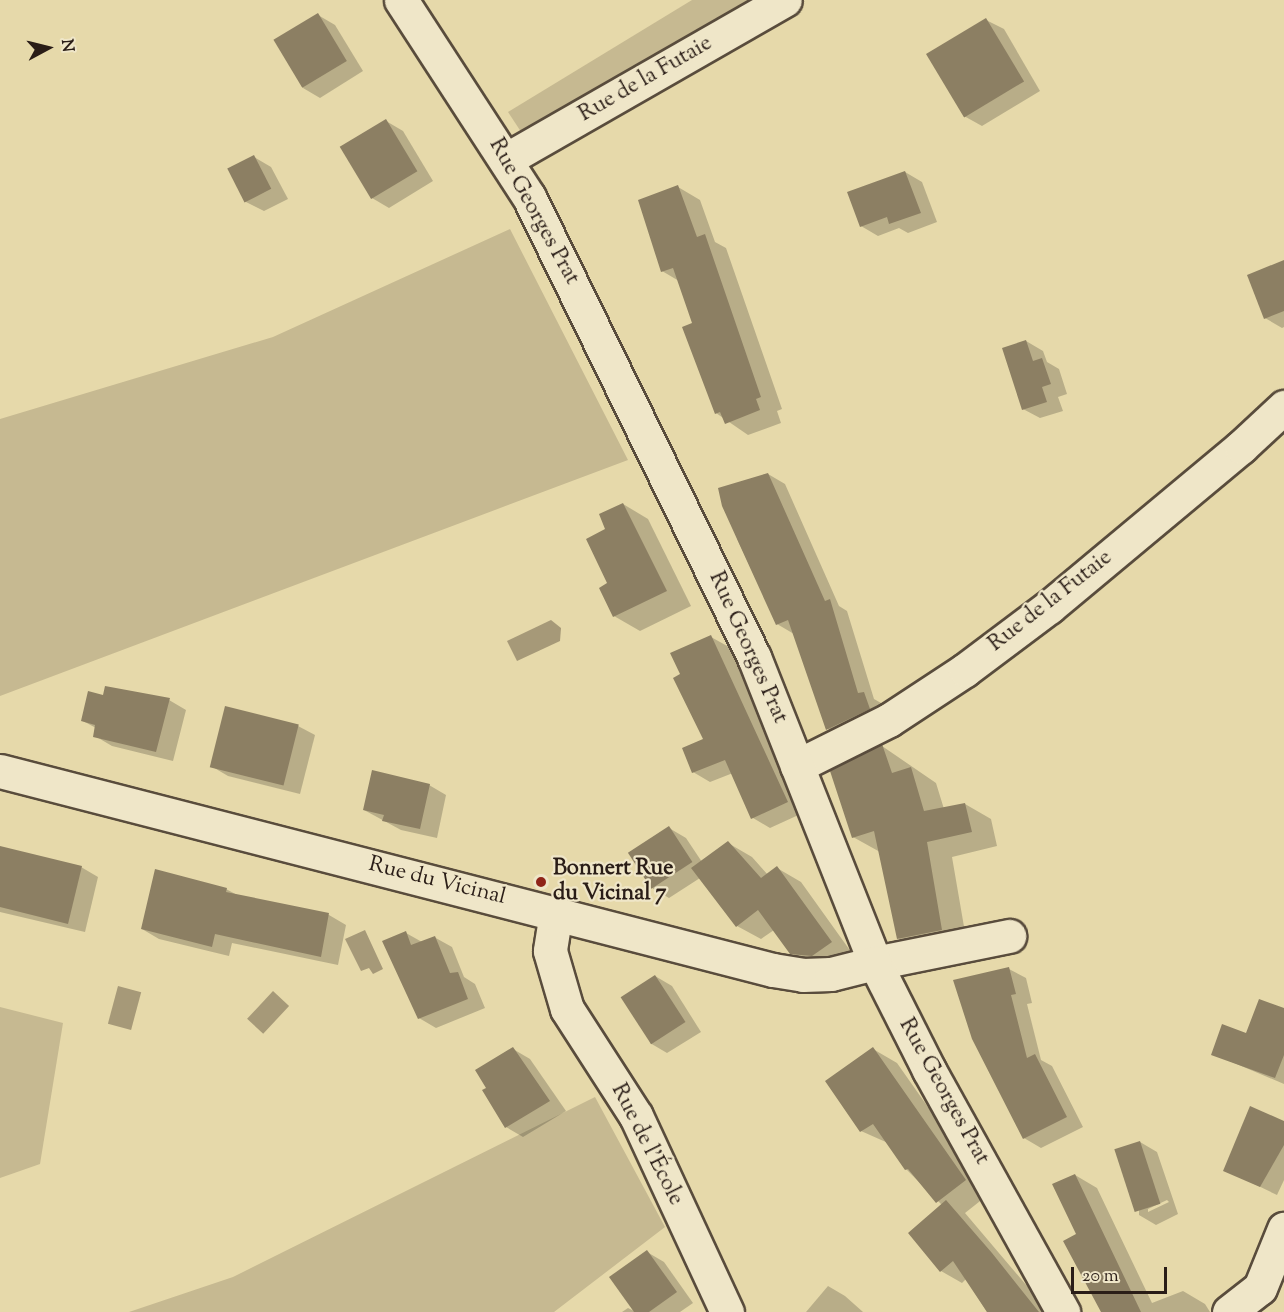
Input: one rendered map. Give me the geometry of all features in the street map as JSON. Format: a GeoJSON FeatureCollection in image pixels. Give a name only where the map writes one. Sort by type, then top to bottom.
{"type":"FeatureCollection","features":[{"type":"Feature","properties":{"kind":"street","name":"Rue Georges Prat"},"geometry":{"type":"LineString","coordinates":[[401,0],[507,159],[662,463],[754,657],[875,963],[929,1070],[1063,1312]]}},
{"type":"Feature","properties":{"kind":"street","name":"Rue de la Futaie"},"geometry":{"type":"LineString","coordinates":[[507,159],[785,0]]}},
{"type":"Feature","properties":{"kind":"street","name":"Rue de la Futaie"},"geometry":{"type":"LineString","coordinates":[[797,766],[890,720],[965,670],[1058,599],[1284,407]]}},
{"type":"Feature","properties":{"kind":"street","name":"Rue du Vicinal"},"geometry":{"type":"LineString","coordinates":[[0,771],[803,975],[831,974],[1009,936]]}},
{"type":"Feature","properties":{"kind":"street","name":"Rue de l'École"},"geometry":{"type":"LineString","coordinates":[[556,912],[550,951],[567,1009],[636,1116],[728,1312]]}},
{"type":"Feature","properties":{"kind":"street"},"geometry":{"type":"LineString","coordinates":[[1229,1312],[1272,1290],[1284,1229]]}},
{"type":"Feature","properties":{"kind":"shaded area"},"geometry":{"type":"Polygon","coordinates":[[[692,0],[785,0],[531,147],[508,112],[692,0]]]}},
{"type":"Feature","properties":{"kind":"shaded area"},"geometry":{"type":"Polygon","coordinates":[[[510,229],[628,460],[0,696],[0,419],[273,337],[510,229]]]}},
{"type":"Feature","properties":{"kind":"shaded area"},"geometry":{"type":"Polygon","coordinates":[[[551,620],[561,628],[560,641],[517,661],[507,641],[551,620]]]}},
{"type":"Feature","properties":{"kind":"shaded area"},"geometry":{"type":"Polygon","coordinates":[[[365,930],[383,969],[373,974],[369,968],[361,971],[345,939],[365,930]]]}},
{"type":"Feature","properties":{"kind":"shaded area"},"geometry":{"type":"Polygon","coordinates":[[[118,986],[141,992],[131,1030],[108,1024],[118,986]]]}},
{"type":"Feature","properties":{"kind":"shaded area"},"geometry":{"type":"Polygon","coordinates":[[[273,991],[289,1006],[263,1034],[247,1019],[273,991]]]}},
{"type":"Feature","properties":{"kind":"shaded area"},"geometry":{"type":"Polygon","coordinates":[[[0,1007],[63,1023],[40,1164],[0,1178],[0,1007]]]}},
{"type":"Feature","properties":{"kind":"shaded area"},"geometry":{"type":"Polygon","coordinates":[[[595,1097],[665,1227],[554,1312],[129,1312],[233,1277],[595,1097]]]}},
{"type":"Feature","properties":{"kind":"building"},"geometry":{"type":"Polygon","coordinates":[[[318,13],[347,61],[302,88],[273,40],[318,13]]]}},
{"type":"Feature","properties":{"kind":"building"},"geometry":{"type":"Polygon","coordinates":[[[986,18],[1024,81],[964,117],[926,54],[986,18]]]}},
{"type":"Feature","properties":{"kind":"building"},"geometry":{"type":"Polygon","coordinates":[[[386,119],[417,171],[371,199],[340,147],[386,119]]]}},
{"type":"Feature","properties":{"kind":"building"},"geometry":{"type":"Polygon","coordinates":[[[254,155],[271,189],[245,202],[227,169],[254,155]]]}},
{"type":"Feature","properties":{"kind":"building"},"geometry":{"type":"Polygon","coordinates":[[[905,171],[921,213],[889,224],[887,217],[860,227],[847,192],[905,171]]]}},
{"type":"Feature","properties":{"kind":"building"},"geometry":{"type":"Polygon","coordinates":[[[678,185],[697,237],[705,234],[761,397],[756,399],[760,410],[725,424],[720,412],[715,414],[682,327],[692,323],[673,268],[661,272],[638,200],[678,185]]]}},
{"type":"Feature","properties":{"kind":"building"},"geometry":{"type":"Polygon","coordinates":[[[1284,260],[1284,311],[1264,319],[1247,275],[1284,260]]]}},
{"type":"Feature","properties":{"kind":"building"},"geometry":{"type":"Polygon","coordinates":[[[1026,340],[1033,361],[1042,358],[1051,384],[1042,387],[1047,402],[1022,410],[1002,348],[1026,340]]]}},
{"type":"Feature","properties":{"kind":"building"},"geometry":{"type":"Polygon","coordinates":[[[768,473],[825,601],[830,599],[858,693],[864,692],[870,709],[826,730],[788,620],[776,625],[722,506],[718,488],[768,473]]]}},
{"type":"Feature","properties":{"kind":"building"},"geometry":{"type":"Polygon","coordinates":[[[623,503],[667,591],[613,617],[599,588],[607,583],[586,539],[605,529],[599,514],[623,503]]]}},
{"type":"Feature","properties":{"kind":"building"},"geometry":{"type":"Polygon","coordinates":[[[711,635],[788,802],[751,819],[725,760],[692,773],[682,748],[703,739],[673,678],[680,674],[670,653],[711,635]]]}},
{"type":"Feature","properties":{"kind":"building"},"geometry":{"type":"Polygon","coordinates":[[[105,686],[170,698],[156,752],[93,737],[95,725],[81,721],[88,691],[103,695],[105,686]]]}},
{"type":"Feature","properties":{"kind":"building"},"geometry":{"type":"Polygon","coordinates":[[[225,706],[299,724],[284,786],[210,767],[225,706]]]}},
{"type":"Feature","properties":{"kind":"building"},"geometry":{"type":"Polygon","coordinates":[[[882,744],[892,773],[911,767],[924,811],[965,803],[972,832],[927,842],[942,930],[897,939],[874,831],[852,838],[830,771],[882,744]]]}},
{"type":"Feature","properties":{"kind":"building"},"geometry":{"type":"Polygon","coordinates":[[[372,770],[430,784],[420,829],[382,821],[384,815],[363,810],[372,770]]]}},
{"type":"Feature","properties":{"kind":"building"},"geometry":{"type":"Polygon","coordinates":[[[669,826],[692,862],[651,889],[628,853],[669,826]]]}},
{"type":"Feature","properties":{"kind":"building"},"geometry":{"type":"Polygon","coordinates":[[[728,841],[761,878],[777,866],[832,942],[812,956],[790,954],[758,910],[736,927],[691,868],[728,841]]]}},
{"type":"Feature","properties":{"kind":"building"},"geometry":{"type":"Polygon","coordinates":[[[0,846],[82,866],[68,924],[0,907],[0,846]]]}},
{"type":"Feature","properties":{"kind":"building"},"geometry":{"type":"Polygon","coordinates":[[[155,869],[227,888],[226,892],[329,913],[321,957],[215,934],[212,947],[141,929],[155,869]]]}},
{"type":"Feature","properties":{"kind":"building"},"geometry":{"type":"Polygon","coordinates":[[[406,931],[411,945],[435,936],[450,973],[458,972],[468,999],[418,1019],[382,941],[406,931]]]}},
{"type":"Feature","properties":{"kind":"building"},"geometry":{"type":"Polygon","coordinates":[[[1009,967],[1016,994],[1011,995],[1027,1058],[1035,1054],[1067,1117],[1023,1139],[972,1039],[953,980],[1009,967]]]}},
{"type":"Feature","properties":{"kind":"building"},"geometry":{"type":"Polygon","coordinates":[[[655,975],[685,1022],[651,1044],[621,997],[655,975]]]}},
{"type":"Feature","properties":{"kind":"building"},"geometry":{"type":"Polygon","coordinates":[[[1259,999],[1284,1008],[1284,1055],[1275,1078],[1211,1055],[1222,1024],[1246,1033],[1259,999]]]}},
{"type":"Feature","properties":{"kind":"building"},"geometry":{"type":"Polygon","coordinates":[[[513,1047],[550,1101],[505,1128],[482,1090],[486,1088],[475,1070],[513,1047]]]}},
{"type":"Feature","properties":{"kind":"building"},"geometry":{"type":"Polygon","coordinates":[[[873,1047],[966,1180],[936,1203],[908,1169],[905,1170],[873,1124],[860,1132],[825,1081],[873,1047]]]}},
{"type":"Feature","properties":{"kind":"building"},"geometry":{"type":"Polygon","coordinates":[[[1250,1106],[1284,1121],[1284,1145],[1260,1187],[1223,1171],[1250,1106]]]}},
{"type":"Feature","properties":{"kind":"building"},"geometry":{"type":"Polygon","coordinates":[[[1140,1141],[1160,1204],[1135,1212],[1114,1149],[1140,1141]]]}},
{"type":"Feature","properties":{"kind":"building"},"geometry":{"type":"Polygon","coordinates":[[[1075,1174],[1141,1312],[1101,1312],[1063,1241],[1076,1234],[1052,1184],[1075,1174]]]}},
{"type":"Feature","properties":{"kind":"building"},"geometry":{"type":"Polygon","coordinates":[[[946,1200],[1039,1312],[987,1312],[953,1261],[940,1272],[908,1233],[946,1200]]]}},
{"type":"Feature","properties":{"kind":"building"},"geometry":{"type":"Polygon","coordinates":[[[647,1250],[677,1292],[649,1312],[634,1312],[609,1277],[647,1250]]]}},
{"type":"Feature","properties":{"kind":"place","name":"Bonnert Rue du Vicinal 7"},"geometry":{"type":"Point","coordinates":[541,882]}}]}
